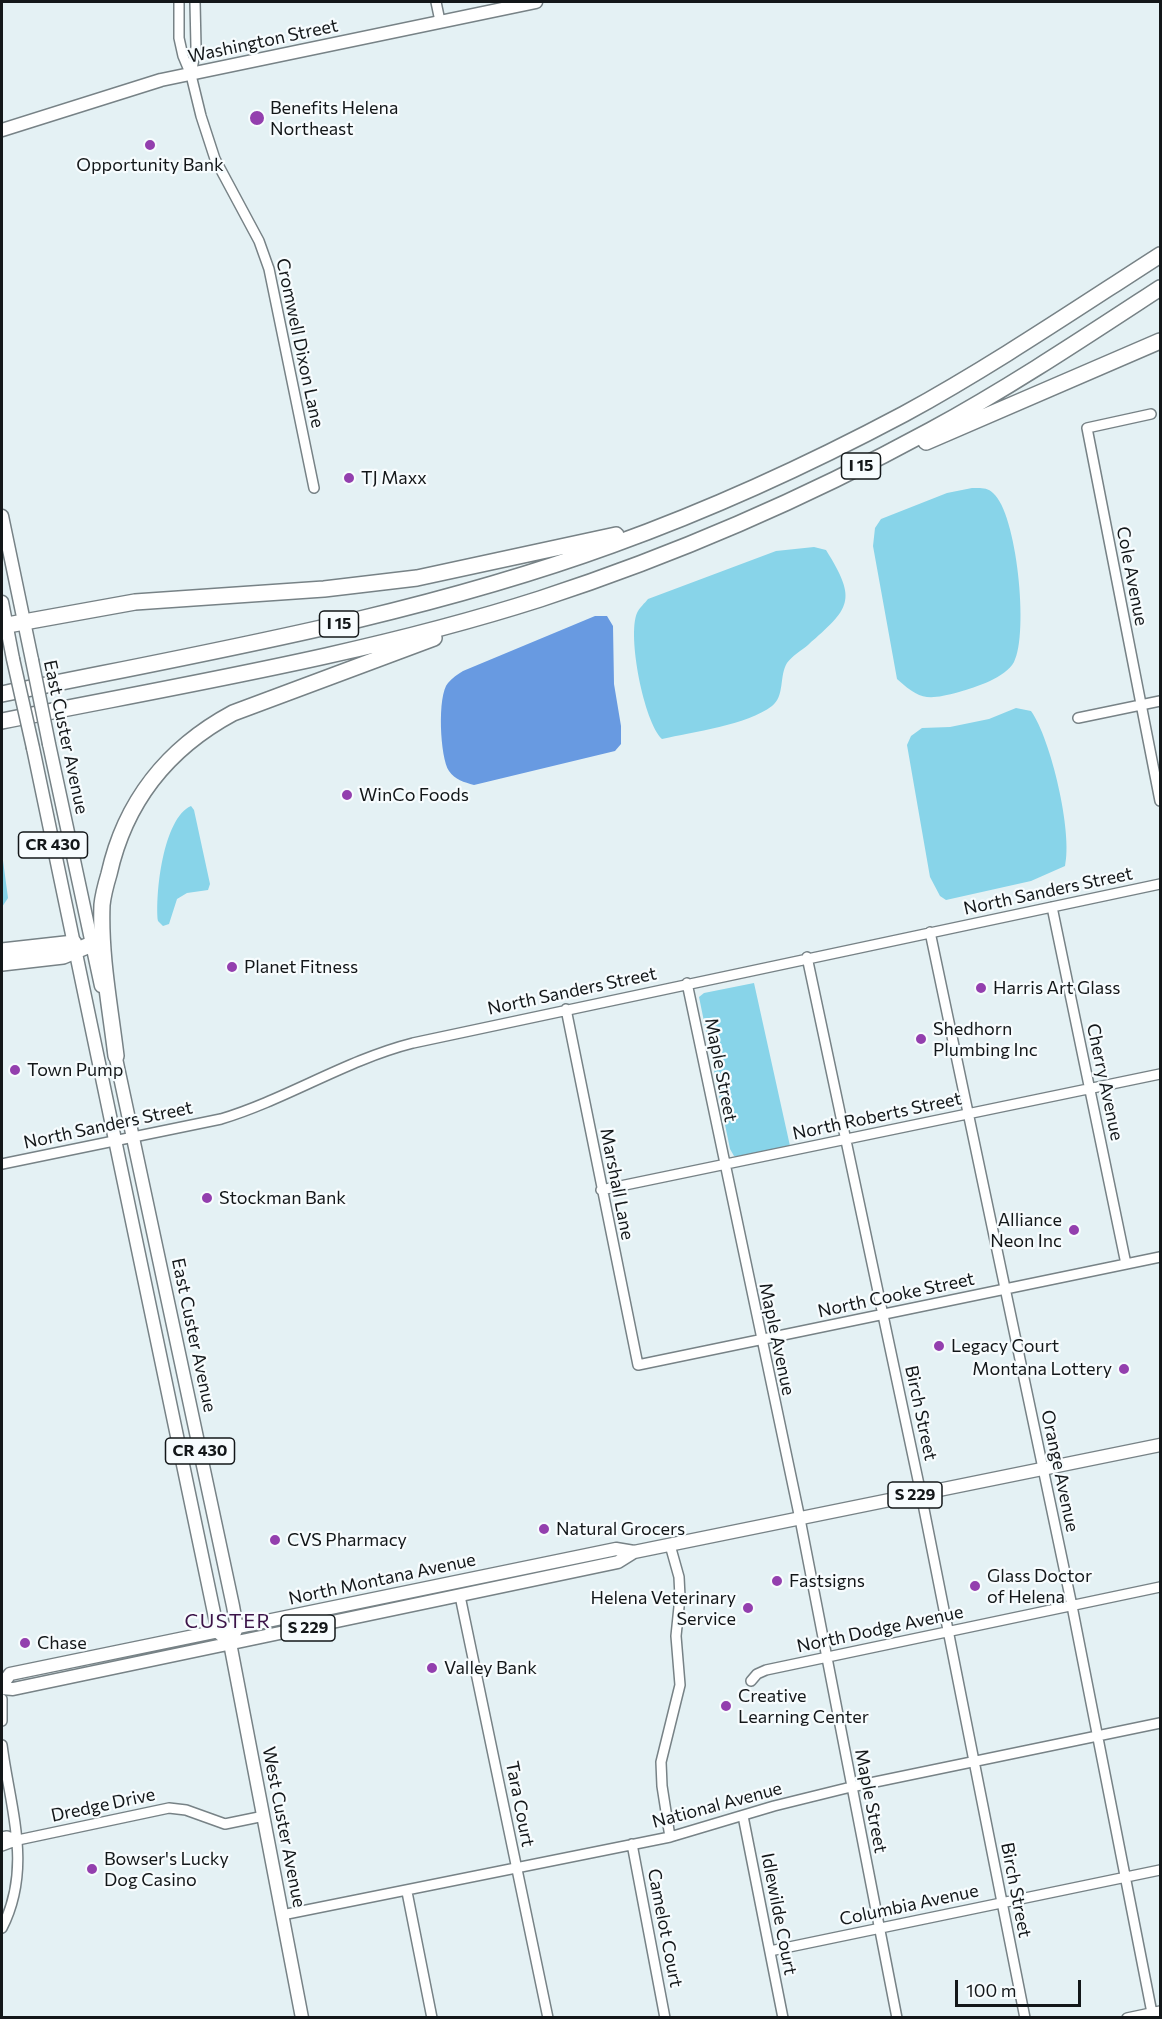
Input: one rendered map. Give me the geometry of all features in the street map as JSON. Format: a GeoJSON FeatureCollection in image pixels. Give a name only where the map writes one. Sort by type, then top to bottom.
{"type":"FeatureCollection","features":[{"type":"Feature","properties":{"kind":"highway","name":"I 15"},"geometry":{"type":"LineString","coordinates":[[2,693],[396,611],[524,575],[669,523],[782,475],[905,413],[985,367],[1161,255]]}},
{"type":"Feature","properties":{"kind":"highway","name":"I 15"},"geometry":{"type":"LineString","coordinates":[[2,721],[392,640],[539,599],[702,540],[851,472],[976,404],[1161,288]]}},
{"type":"Feature","properties":{"kind":"highway"},"geometry":{"type":"LineString","coordinates":[[851,472],[987,418],[1161,341]]}},
{"type":"Feature","properties":{"kind":"highway"},"geometry":{"type":"LineString","coordinates":[[4,626],[135,602],[324,589],[397,580],[466,569],[669,523]]}},
{"type":"Feature","properties":{"kind":"highway"},"geometry":{"type":"LineString","coordinates":[[116,1056],[104,955],[102,903],[121,829],[140,795],[162,766],[205,728],[233,713],[539,599]]}},
{"type":"Feature","properties":{"kind":"highway"},"geometry":{"type":"LineString","coordinates":[[2,729],[92,703]]}},
{"type":"Feature","properties":{"kind":"highway"},"geometry":{"type":"LineString","coordinates":[[2,963],[92,944]]}},
{"type":"Feature","properties":{"kind":"highway"},"geometry":{"type":"LineString","coordinates":[[2,951],[75,948]]}},
{"type":"Feature","properties":{"kind":"main road","name":"Washington Street"},"geometry":{"type":"LineString","coordinates":[[2,130],[80,103],[161,80],[536,2]]}},
{"type":"Feature","properties":{"kind":"main road","name":"East Custer Avenue"},"geometry":{"type":"LineString","coordinates":[[2,516],[237,1628]]}},
{"type":"Feature","properties":{"kind":"main road","name":"East Custer Avenue"},"geometry":{"type":"LineString","coordinates":[[2,602],[4,626],[33,748],[218,1632]]}},
{"type":"Feature","properties":{"kind":"main road","name":"North Montana Avenue"},"geometry":{"type":"LineString","coordinates":[[634,1552],[618,1562],[460,1596],[13,1689],[2,1686],[10,1674],[616,1549],[634,1552],[1161,1445]]}},
{"type":"Feature","properties":{"kind":"main road"},"geometry":{"type":"LineString","coordinates":[[218,1632],[230,1643],[237,1628]]}},
{"type":"Feature","properties":{"kind":"main road","name":"West Custer Avenue"},"geometry":{"type":"LineString","coordinates":[[230,1643],[302,2018]]}},
{"type":"Feature","properties":{"kind":"street","name":"Cromwell Dixon Lane"},"geometry":{"type":"LineString","coordinates":[[179,2],[179,38],[183,56],[191,75],[215,159],[259,241],[269,269],[314,488]]}},
{"type":"Feature","properties":{"kind":"street","name":"Cromwell Dixon Lane"},"geometry":{"type":"LineString","coordinates":[[191,75],[196,47],[195,2]]}},
{"type":"Feature","properties":{"kind":"street"},"geometry":{"type":"LineString","coordinates":[[436,2],[440,21]]}},
{"type":"Feature","properties":{"kind":"street","name":"Cole Avenue"},"geometry":{"type":"LineString","coordinates":[[1151,414],[1087,428],[1140,705],[1161,801]]}},
{"type":"Feature","properties":{"kind":"street"},"geometry":{"type":"LineString","coordinates":[[1078,718],[1161,701]]}},
{"type":"Feature","properties":{"kind":"street","name":"North Sanders Street"},"geometry":{"type":"LineString","coordinates":[[2,1164],[221,1119],[249,1110],[375,1053],[807,957],[1161,884]]}},
{"type":"Feature","properties":{"kind":"street","name":"Cherry Avenue"},"geometry":{"type":"LineString","coordinates":[[1052,907],[1126,1264]]}},
{"type":"Feature","properties":{"kind":"street","name":"Orange Avenue"},"geometry":{"type":"LineString","coordinates":[[930,932],[1156,2013]]}},
{"type":"Feature","properties":{"kind":"street","name":"Birch Street"},"geometry":{"type":"LineString","coordinates":[[807,957],[921,1494],[1025,2018]]}},
{"type":"Feature","properties":{"kind":"street","name":"Maple Street"},"geometry":{"type":"LineString","coordinates":[[687,983],[723,1164]]}},
{"type":"Feature","properties":{"kind":"street","name":"Marshall Lane"},"geometry":{"type":"LineString","coordinates":[[566,1009],[638,1365]]}},
{"type":"Feature","properties":{"kind":"street","name":"North Roberts Street"},"geometry":{"type":"LineString","coordinates":[[601,1190],[1161,1074]]}},
{"type":"Feature","properties":{"kind":"street","name":"Maple Avenue"},"geometry":{"type":"LineString","coordinates":[[723,1164],[800,1519]]}},
{"type":"Feature","properties":{"kind":"street","name":"North Cooke Street"},"geometry":{"type":"LineString","coordinates":[[638,1365],[1161,1257]]}},
{"type":"Feature","properties":{"kind":"street","name":"Maple Street"},"geometry":{"type":"LineString","coordinates":[[800,1519],[897,2018]]}},
{"type":"Feature","properties":{"kind":"street"},"geometry":{"type":"LineString","coordinates":[[670,1545],[679,1577],[680,1597],[676,1636],[680,1685],[661,1762],[662,1786],[670,1837]]}},
{"type":"Feature","properties":{"kind":"street","name":"North Dodge Avenue"},"geometry":{"type":"LineString","coordinates":[[751,1681],[757,1674],[766,1670],[1161,1587]]}},
{"type":"Feature","properties":{"kind":"street","name":"Tara Court"},"geometry":{"type":"LineString","coordinates":[[460,1596],[548,2018]]}},
{"type":"Feature","properties":{"kind":"street"},"geometry":{"type":"LineString","coordinates":[[2,1699],[2,1721]]}},
{"type":"Feature","properties":{"kind":"street","name":"National Avenue"},"geometry":{"type":"LineString","coordinates":[[282,1915],[407,1892],[670,1837],[851,1787],[1161,1723]]}},
{"type":"Feature","properties":{"kind":"street"},"geometry":{"type":"LineString","coordinates":[[2,1745],[18,1840],[18,1878],[14,1898],[2,1928]]}},
{"type":"Feature","properties":{"kind":"street","name":"Dredge Drive"},"geometry":{"type":"LineString","coordinates":[[2,1846],[18,1840],[170,1808],[186,1810],[225,1824],[264,1816]]}},
{"type":"Feature","properties":{"kind":"street","name":"Idlewilde Court"},"geometry":{"type":"LineString","coordinates":[[743,1816],[783,2018]]}},
{"type":"Feature","properties":{"kind":"street","name":"Dredge Drive"},"geometry":{"type":"LineString","coordinates":[[2,1837],[7,1836],[18,1840]]}},
{"type":"Feature","properties":{"kind":"street","name":"Camelot Court"},"geometry":{"type":"LineString","coordinates":[[632,1844],[666,2018]]}},
{"type":"Feature","properties":{"kind":"street","name":"Columbia Avenue"},"geometry":{"type":"LineString","coordinates":[[770,1951],[1161,1870]]}},
{"type":"Feature","properties":{"kind":"street"},"geometry":{"type":"LineString","coordinates":[[407,1892],[432,2018]]}},
{"type":"Feature","properties":{"kind":"street"},"geometry":{"type":"LineString","coordinates":[[1127,2018],[1156,2013]]}},
{"type":"Feature","properties":{"kind":"shaded area"},"geometry":{"type":"Polygon","coordinates":[[[972,488],[991,491],[1001,505],[1009,524],[1020,601],[1018,648],[1010,668],[982,685],[940,696],[925,697],[912,691],[897,679],[873,546],[875,528],[881,519],[947,493],[972,488]]]}},
{"type":"Feature","properties":{"kind":"shaded area"},"geometry":{"type":"Polygon","coordinates":[[[814,547],[826,550],[836,567],[843,581],[845,603],[833,622],[787,663],[776,702],[761,713],[734,723],[662,739],[655,730],[649,715],[639,678],[634,624],[641,607],[648,599],[776,551],[814,547]]]}},
{"type":"Feature","properties":{"kind":"shaded area"},"geometry":{"type":"Polygon","coordinates":[[[595,616],[607,616],[613,626],[614,684],[621,726],[621,744],[615,751],[474,785],[454,777],[446,764],[441,727],[442,700],[450,681],[463,671],[595,616]]]}},
{"type":"Feature","properties":{"kind":"shaded area"},"geometry":{"type":"Polygon","coordinates":[[[1016,708],[1031,711],[1039,724],[1053,764],[1066,832],[1065,866],[1031,881],[946,900],[940,896],[930,877],[907,745],[911,736],[922,728],[950,727],[989,719],[1016,708]]]}},
{"type":"Feature","properties":{"kind":"shaded area"},"geometry":{"type":"Polygon","coordinates":[[[191,806],[194,810],[210,884],[208,890],[187,893],[177,899],[169,924],[163,926],[158,921],[157,909],[163,858],[174,825],[181,813],[191,806]]]}},
{"type":"Feature","properties":{"kind":"shaded area"},"geometry":{"type":"Polygon","coordinates":[[[2,853],[8,898],[2,907],[2,853]]]}},
{"type":"Feature","properties":{"kind":"shaded area"},"geometry":{"type":"Polygon","coordinates":[[[754,983],[790,1146],[738,1157],[734,1156],[730,1149],[699,997],[704,993],[754,983]]]}},
{"type":"Feature","properties":{"kind":"place","name":"Benefits Helena Northeast"},"geometry":{"type":"Point","coordinates":[257,118]}},
{"type":"Feature","properties":{"kind":"place","name":"Opportunity Bank"},"geometry":{"type":"Point","coordinates":[150,145]}},
{"type":"Feature","properties":{"kind":"place","name":"TJ Maxx"},"geometry":{"type":"Point","coordinates":[349,478]}},
{"type":"Feature","properties":{"kind":"place","name":"WinCo Foods"},"geometry":{"type":"Point","coordinates":[347,795]}},
{"type":"Feature","properties":{"kind":"place","name":"Planet Fitness"},"geometry":{"type":"Point","coordinates":[232,967]}},
{"type":"Feature","properties":{"kind":"place","name":"Harris Art Glass"},"geometry":{"type":"Point","coordinates":[981,988]}},
{"type":"Feature","properties":{"kind":"place","name":"Shedhorn Plumbing Inc"},"geometry":{"type":"Point","coordinates":[921,1039]}},
{"type":"Feature","properties":{"kind":"place","name":"Town Pump"},"geometry":{"type":"Point","coordinates":[15,1070]}},
{"type":"Feature","properties":{"kind":"place","name":"Stockman Bank"},"geometry":{"type":"Point","coordinates":[207,1198]}},
{"type":"Feature","properties":{"kind":"place","name":"Alliance Neon Inc"},"geometry":{"type":"Point","coordinates":[1074,1230]}},
{"type":"Feature","properties":{"kind":"place","name":"Legacy Court"},"geometry":{"type":"Point","coordinates":[939,1346]}},
{"type":"Feature","properties":{"kind":"place","name":"Montana Lottery"},"geometry":{"type":"Point","coordinates":[1124,1369]}},
{"type":"Feature","properties":{"kind":"place","name":"Natural Grocers"},"geometry":{"type":"Point","coordinates":[544,1529]}},
{"type":"Feature","properties":{"kind":"place","name":"CVS Pharmacy"},"geometry":{"type":"Point","coordinates":[275,1540]}},
{"type":"Feature","properties":{"kind":"place","name":"Fastsigns"},"geometry":{"type":"Point","coordinates":[777,1581]}},
{"type":"Feature","properties":{"kind":"place","name":"Glass Doctor of Helena"},"geometry":{"type":"Point","coordinates":[975,1586]}},
{"type":"Feature","properties":{"kind":"place","name":"Helena Veterinary Service"},"geometry":{"type":"Point","coordinates":[748,1608]}},
{"type":"Feature","properties":{"kind":"place","name":"Chase"},"geometry":{"type":"Point","coordinates":[25,1643]}},
{"type":"Feature","properties":{"kind":"place","name":"Valley Bank"},"geometry":{"type":"Point","coordinates":[432,1668]}},
{"type":"Feature","properties":{"kind":"place","name":"Creative Learning Center"},"geometry":{"type":"Point","coordinates":[726,1706]}},
{"type":"Feature","properties":{"kind":"place","name":"Bowser's Lucky Dog Casino"},"geometry":{"type":"Point","coordinates":[92,1869]}},
{"type":"Feature","properties":{"kind":"district","name":"CUSTER"},"geometry":{"type":"Point","coordinates":[228,1621]}}]}
